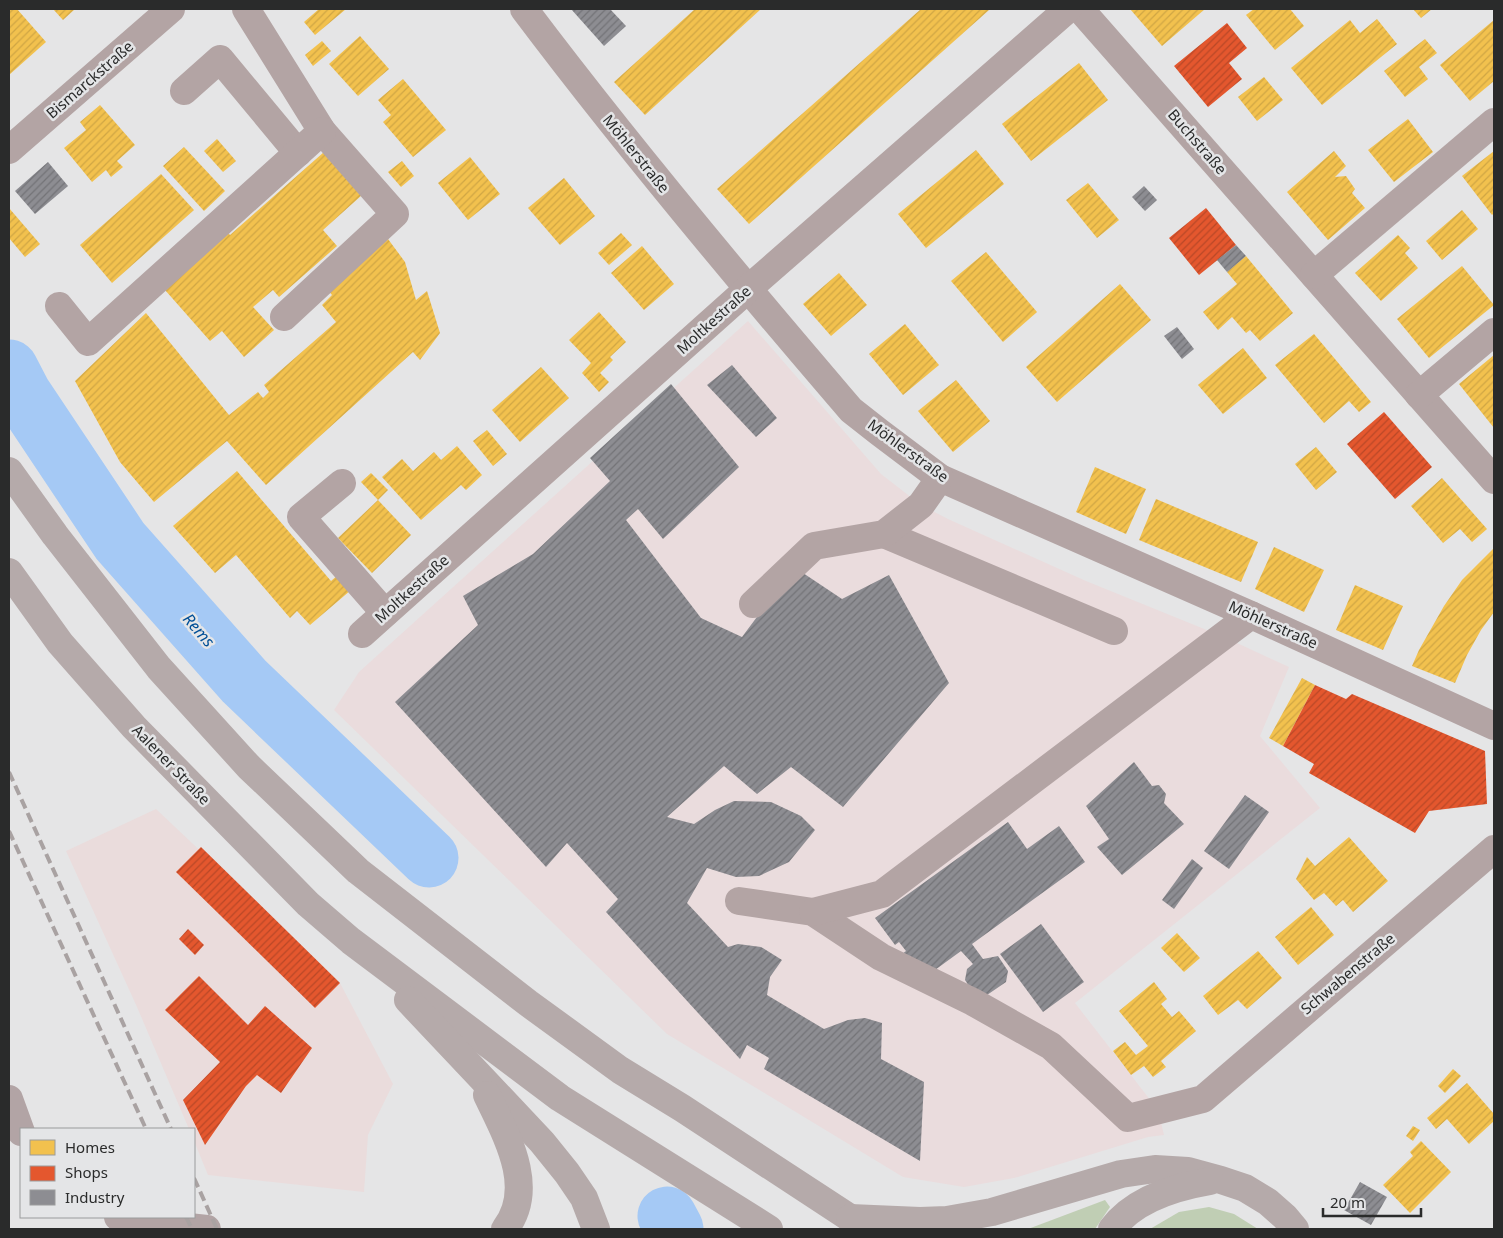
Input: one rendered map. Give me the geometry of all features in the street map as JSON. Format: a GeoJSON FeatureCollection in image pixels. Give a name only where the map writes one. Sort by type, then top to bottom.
{"type":"FeatureCollection","features":[{"type":"Feature","properties":{"kind":"highway"},"geometry":{"type":"LineString","coordinates":[[9,471],[55,535],[159,668],[249,767],[358,871],[528,1003],[620,1070],[690,1113],[860,1224],[947,1220],[992,1212],[1121,1174],[1155,1170],[1188,1171],[1245,1188],[1268,1202],[1295,1229]]}},
{"type":"Feature","properties":{"kind":"highway","name":"Aalener Straße"},"geometry":{"type":"LineString","coordinates":[[9,572],[60,643],[134,728],[308,904],[352,941]]}},
{"type":"Feature","properties":{"kind":"highway"},"geometry":{"type":"LineString","coordinates":[[352,941],[542,1142],[584,1198],[596,1229]]}},
{"type":"Feature","properties":{"kind":"highway"},"geometry":{"type":"LineString","coordinates":[[352,941],[560,1098],[769,1229]]}},
{"type":"Feature","properties":{"kind":"highway"},"geometry":{"type":"LineString","coordinates":[[474,1069],[508,1137],[516,1161],[519,1186],[516,1208],[506,1229]]}},
{"type":"Feature","properties":{"kind":"highway"},"geometry":{"type":"LineString","coordinates":[[1112,1229],[1129,1211],[1158,1196],[1186,1185],[1221,1180]]}},
{"type":"Feature","properties":{"kind":"main road"},"geometry":{"type":"LineString","coordinates":[[9,1099],[20,1129]]}},
{"type":"Feature","properties":{"kind":"main road"},"geometry":{"type":"LineString","coordinates":[[120,1218],[207,1229]]}},
{"type":"Feature","properties":{"kind":"street","name":"Bismarckstraße"},"geometry":{"type":"LineString","coordinates":[[9,150],[172,9]]}},
{"type":"Feature","properties":{"kind":"street"},"geometry":{"type":"LineString","coordinates":[[246,9],[322,131],[395,214],[284,318]]}},
{"type":"Feature","properties":{"kind":"street","name":"Möhlerstraße"},"geometry":{"type":"LineString","coordinates":[[524,9],[584,89],[748,289],[852,410],[878,432],[940,478],[1251,615],[1494,726]]}},
{"type":"Feature","properties":{"kind":"street","name":"Moltkestraße"},"geometry":{"type":"LineString","coordinates":[[362,634],[748,289],[1068,9]]}},
{"type":"Feature","properties":{"kind":"street","name":"Buchstraße"},"geometry":{"type":"LineString","coordinates":[[1080,9],[1494,480]]}},
{"type":"Feature","properties":{"kind":"street"},"geometry":{"type":"LineString","coordinates":[[184,91],[220,59],[298,153]]}},
{"type":"Feature","properties":{"kind":"street"},"geometry":{"type":"LineString","coordinates":[[1314,275],[1494,122]]}},
{"type":"Feature","properties":{"kind":"street"},"geometry":{"type":"LineString","coordinates":[[59,306],[88,342],[322,131]]}},
{"type":"Feature","properties":{"kind":"street"},"geometry":{"type":"LineString","coordinates":[[1419,395],[1494,332]]}},
{"type":"Feature","properties":{"kind":"street"},"geometry":{"type":"LineString","coordinates":[[752,604],[814,546],[884,534],[921,505],[940,478]]}},
{"type":"Feature","properties":{"kind":"street"},"geometry":{"type":"LineString","coordinates":[[342,483],[301,517],[385,613]]}},
{"type":"Feature","properties":{"kind":"street"},"geometry":{"type":"LineString","coordinates":[[884,534],[1114,631]]}},
{"type":"Feature","properties":{"kind":"street"},"geometry":{"type":"LineString","coordinates":[[739,900],[813,912],[882,894],[1251,615]]}},
{"type":"Feature","properties":{"kind":"street","name":"Schwabenstraße"},"geometry":{"type":"LineString","coordinates":[[813,912],[881,957],[974,1002],[1051,1046],[1128,1118],[1202,1099],[1494,849]]}},
{"type":"Feature","properties":{"kind":"shaded area"},"geometry":{"type":"Polygon","coordinates":[[[748,321],[881,474],[921,505],[1086,581],[1224,637],[1289,667],[1260,736],[1320,808],[1075,1003],[1158,1110],[1164,1135],[1148,1137],[1014,1178],[964,1187],[903,1177],[667,1034],[334,710],[359,672],[748,321]]]}},
{"type":"Feature","properties":{"kind":"shaded area"},"geometry":{"type":"Polygon","coordinates":[[[156,809],[340,983],[393,1084],[368,1135],[364,1192],[208,1175],[195,1143],[195,1128],[189,1128],[137,1007],[66,851],[156,809]]]}},
{"type":"Feature","properties":{"kind":"green space"},"geometry":{"type":"Polygon","coordinates":[[[1105,1200],[1110,1207],[1095,1229],[1028,1229],[1105,1200]]]}},
{"type":"Feature","properties":{"kind":"green space"},"geometry":{"type":"Polygon","coordinates":[[[1209,1207],[1234,1214],[1258,1229],[1150,1229],[1179,1212],[1209,1207]]]}},
{"type":"Feature","properties":{"kind":"building: Homes"},"geometry":{"type":"Polygon","coordinates":[[[9,9],[17,9],[46,42],[9,75],[9,9]]]}},
{"type":"Feature","properties":{"kind":"building: Homes"},"geometry":{"type":"Polygon","coordinates":[[[53,9],[75,9],[63,20],[53,9]]]}},
{"type":"Feature","properties":{"kind":"building: Homes"},"geometry":{"type":"Polygon","coordinates":[[[319,9],[346,9],[315,35],[304,22],[319,9]]]}},
{"type":"Feature","properties":{"kind":"building: Homes"},"geometry":{"type":"Polygon","coordinates":[[[695,9],[761,9],[645,115],[614,82],[695,9]]]}},
{"type":"Feature","properties":{"kind":"building: Homes"},"geometry":{"type":"Polygon","coordinates":[[[921,9],[989,10],[749,224],[717,189],[921,9]]]}},
{"type":"Feature","properties":{"kind":"building: Homes"},"geometry":{"type":"Polygon","coordinates":[[[1130,9],[1205,9],[1162,46],[1130,9]]]}},
{"type":"Feature","properties":{"kind":"building: Homes"},"geometry":{"type":"Polygon","coordinates":[[[1254,9],[1290,9],[1304,26],[1275,50],[1246,15],[1254,9]]]}},
{"type":"Feature","properties":{"kind":"building: Homes"},"geometry":{"type":"Polygon","coordinates":[[[1413,9],[1432,9],[1421,18],[1413,9]]]}},
{"type":"Feature","properties":{"kind":"building: Homes"},"geometry":{"type":"Polygon","coordinates":[[[1377,19],[1397,44],[1322,105],[1291,68],[1350,20],[1360,33],[1377,19]]]}},
{"type":"Feature","properties":{"kind":"building: Homes"},"geometry":{"type":"Polygon","coordinates":[[[1494,20],[1494,81],[1470,101],[1440,65],[1494,20]]]}},
{"type":"Feature","properties":{"kind":"building: Homes"},"geometry":{"type":"Polygon","coordinates":[[[360,36],[389,69],[358,96],[329,64],[360,36]]]}},
{"type":"Feature","properties":{"kind":"building: Homes"},"geometry":{"type":"Polygon","coordinates":[[[1425,39],[1437,53],[1419,67],[1428,79],[1405,97],[1384,71],[1425,39]]]}},
{"type":"Feature","properties":{"kind":"building: Homes"},"geometry":{"type":"Polygon","coordinates":[[[322,41],[331,51],[313,66],[305,55],[322,41]]]}},
{"type":"Feature","properties":{"kind":"building: Homes"},"geometry":{"type":"Polygon","coordinates":[[[1079,63],[1108,100],[1031,161],[1002,124],[1079,63]]]}},
{"type":"Feature","properties":{"kind":"building: Homes"},"geometry":{"type":"Polygon","coordinates":[[[1264,77],[1283,100],[1257,121],[1238,97],[1264,77]]]}},
{"type":"Feature","properties":{"kind":"building: Homes"},"geometry":{"type":"Polygon","coordinates":[[[403,79],[446,130],[413,157],[383,122],[391,115],[378,100],[403,79]]]}},
{"type":"Feature","properties":{"kind":"building: Homes"},"geometry":{"type":"Polygon","coordinates":[[[100,105],[135,145],[117,161],[123,167],[111,177],[106,170],[92,182],[64,148],[86,130],[80,122],[100,105]]]}},
{"type":"Feature","properties":{"kind":"building: Homes"},"geometry":{"type":"Polygon","coordinates":[[[1408,119],[1433,152],[1394,182],[1368,150],[1408,119]]]}},
{"type":"Feature","properties":{"kind":"building: Homes"},"geometry":{"type":"Polygon","coordinates":[[[217,139],[236,161],[223,172],[204,151],[217,139]]]}},
{"type":"Feature","properties":{"kind":"building: Homes"},"geometry":{"type":"Polygon","coordinates":[[[184,147],[225,191],[204,211],[163,166],[184,147]]]}},
{"type":"Feature","properties":{"kind":"building: Homes"},"geometry":{"type":"Polygon","coordinates":[[[976,150],[1004,184],[926,248],[898,214],[976,150]]]}},
{"type":"Feature","properties":{"kind":"building: Homes"},"geometry":{"type":"Polygon","coordinates":[[[1334,151],[1346,166],[1335,177],[1346,176],[1355,189],[1352,193],[1365,208],[1328,240],[1287,192],[1334,151]]]}},
{"type":"Feature","properties":{"kind":"building: Homes"},"geometry":{"type":"Polygon","coordinates":[[[1494,151],[1494,213],[1492,215],[1462,176],[1494,151]]]}},
{"type":"Feature","properties":{"kind":"building: Homes"},"geometry":{"type":"Polygon","coordinates":[[[324,152],[362,195],[323,230],[337,246],[279,297],[273,290],[253,307],[274,330],[244,357],[222,331],[210,341],[165,290],[221,225],[230,235],[324,152]]]}},
{"type":"Feature","properties":{"kind":"building: Homes"},"geometry":{"type":"Polygon","coordinates":[[[470,157],[500,194],[468,220],[438,183],[470,157]]]}},
{"type":"Feature","properties":{"kind":"building: Homes"},"geometry":{"type":"Polygon","coordinates":[[[402,161],[414,176],[401,187],[388,172],[402,161]]]}},
{"type":"Feature","properties":{"kind":"building: Homes"},"geometry":{"type":"Polygon","coordinates":[[[161,174],[194,210],[112,283],[80,245],[161,174]]]}},
{"type":"Feature","properties":{"kind":"building: Homes"},"geometry":{"type":"Polygon","coordinates":[[[564,178],[595,216],[560,245],[528,208],[564,178]]]}},
{"type":"Feature","properties":{"kind":"building: Homes"},"geometry":{"type":"Polygon","coordinates":[[[1088,183],[1119,220],[1097,238],[1066,200],[1088,183]]]}},
{"type":"Feature","properties":{"kind":"building: Homes"},"geometry":{"type":"Polygon","coordinates":[[[9,208],[40,244],[25,257],[9,238],[9,208]]]}},
{"type":"Feature","properties":{"kind":"building: Homes"},"geometry":{"type":"Polygon","coordinates":[[[1462,210],[1478,229],[1442,260],[1426,241],[1462,210]]]}},
{"type":"Feature","properties":{"kind":"building: Homes"},"geometry":{"type":"Polygon","coordinates":[[[621,233],[632,245],[609,265],[598,253],[621,233]]]}},
{"type":"Feature","properties":{"kind":"building: Homes"},"geometry":{"type":"Polygon","coordinates":[[[1398,235],[1410,248],[1405,253],[1418,268],[1381,301],[1355,273],[1398,235]]]}},
{"type":"Feature","properties":{"kind":"building: Homes"},"geometry":{"type":"Polygon","coordinates":[[[388,239],[405,262],[416,300],[427,291],[440,333],[420,360],[413,352],[266,485],[227,441],[154,502],[120,462],[75,381],[146,313],[229,415],[258,392],[263,398],[269,392],[264,385],[336,322],[322,305],[332,295],[327,289],[388,239]]]}},
{"type":"Feature","properties":{"kind":"building: Homes"},"geometry":{"type":"Polygon","coordinates":[[[642,246],[674,284],[644,310],[611,273],[642,246]]]}},
{"type":"Feature","properties":{"kind":"building: Homes"},"geometry":{"type":"Polygon","coordinates":[[[986,252],[1037,312],[1003,342],[951,281],[986,252]]]}},
{"type":"Feature","properties":{"kind":"building: Homes"},"geometry":{"type":"Polygon","coordinates":[[[1246,256],[1293,313],[1260,341],[1250,330],[1246,333],[1232,317],[1218,330],[1203,312],[1237,284],[1227,272],[1246,256]]]}},
{"type":"Feature","properties":{"kind":"building: Homes"},"geometry":{"type":"Polygon","coordinates":[[[1462,266],[1494,305],[1429,358],[1397,319],[1462,266]]]}},
{"type":"Feature","properties":{"kind":"building: Homes"},"geometry":{"type":"Polygon","coordinates":[[[839,273],[867,305],[831,336],[803,304],[839,273]]]}},
{"type":"Feature","properties":{"kind":"building: Homes"},"geometry":{"type":"Polygon","coordinates":[[[1120,284],[1151,320],[1057,402],[1026,367],[1120,284]]]}},
{"type":"Feature","properties":{"kind":"building: Homes"},"geometry":{"type":"Polygon","coordinates":[[[599,312],[626,342],[610,357],[613,360],[600,373],[609,382],[599,392],[582,373],[591,363],[569,340],[599,312]]]}},
{"type":"Feature","properties":{"kind":"building: Homes"},"geometry":{"type":"Polygon","coordinates":[[[905,324],[939,365],[903,395],[869,354],[905,324]]]}},
{"type":"Feature","properties":{"kind":"building: Homes"},"geometry":{"type":"Polygon","coordinates":[[[1314,334],[1371,402],[1359,412],[1349,401],[1324,423],[1275,365],[1314,334]]]}},
{"type":"Feature","properties":{"kind":"building: Homes"},"geometry":{"type":"Polygon","coordinates":[[[1243,348],[1267,378],[1223,414],[1198,385],[1243,348]]]}},
{"type":"Feature","properties":{"kind":"building: Homes"},"geometry":{"type":"Polygon","coordinates":[[[1494,355],[1494,428],[1459,384],[1494,355]]]}},
{"type":"Feature","properties":{"kind":"building: Homes"},"geometry":{"type":"Polygon","coordinates":[[[541,367],[569,398],[520,442],[492,410],[541,367]]]}},
{"type":"Feature","properties":{"kind":"building: Homes"},"geometry":{"type":"Polygon","coordinates":[[[956,380],[990,421],[953,452],[918,411],[956,380]]]}},
{"type":"Feature","properties":{"kind":"building: Homes"},"geometry":{"type":"Polygon","coordinates":[[[487,430],[507,454],[493,466],[473,441],[487,430]]]}},
{"type":"Feature","properties":{"kind":"building: Homes"},"geometry":{"type":"Polygon","coordinates":[[[457,446],[482,475],[466,490],[461,485],[421,520],[382,477],[402,459],[413,471],[434,452],[441,460],[457,446]]]}},
{"type":"Feature","properties":{"kind":"building: Homes"},"geometry":{"type":"Polygon","coordinates":[[[1316,447],[1337,472],[1316,490],[1295,464],[1316,447]]]}},
{"type":"Feature","properties":{"kind":"building: Homes"},"geometry":{"type":"Polygon","coordinates":[[[1095,467],[1146,489],[1126,534],[1076,512],[1095,467]]]}},
{"type":"Feature","properties":{"kind":"building: Homes"},"geometry":{"type":"Polygon","coordinates":[[[237,471],[331,581],[338,575],[351,590],[310,625],[297,611],[290,618],[236,555],[215,573],[173,526],[237,471]]]}},
{"type":"Feature","properties":{"kind":"building: Homes"},"geometry":{"type":"Polygon","coordinates":[[[371,473],[388,490],[378,500],[361,482],[371,473]]]}},
{"type":"Feature","properties":{"kind":"building: Homes"},"geometry":{"type":"Polygon","coordinates":[[[1442,478],[1487,529],[1472,542],[1460,529],[1443,543],[1411,506],[1442,478]]]}},
{"type":"Feature","properties":{"kind":"building: Homes"},"geometry":{"type":"Polygon","coordinates":[[[1156,499],[1258,542],[1241,582],[1139,540],[1156,499]]]}},
{"type":"Feature","properties":{"kind":"building: Homes"},"geometry":{"type":"Polygon","coordinates":[[[378,500],[411,535],[372,573],[338,538],[378,500]]]}},
{"type":"Feature","properties":{"kind":"building: Homes"},"geometry":{"type":"Polygon","coordinates":[[[1274,547],[1324,570],[1304,612],[1255,589],[1274,547]]]}},
{"type":"Feature","properties":{"kind":"building: Homes"},"geometry":{"type":"Polygon","coordinates":[[[1494,548],[1494,612],[1467,655],[1455,683],[1412,666],[1444,606],[1462,580],[1494,548]]]}},
{"type":"Feature","properties":{"kind":"building: Homes"},"geometry":{"type":"Polygon","coordinates":[[[1355,585],[1403,606],[1383,650],[1336,630],[1355,585]]]}},
{"type":"Feature","properties":{"kind":"building: Homes"},"geometry":{"type":"Polygon","coordinates":[[[1302,678],[1315,685],[1283,746],[1269,738],[1302,678]]]}},
{"type":"Feature","properties":{"kind":"building: Homes"},"geometry":{"type":"Polygon","coordinates":[[[1349,837],[1388,881],[1353,912],[1343,900],[1336,906],[1324,893],[1314,900],[1296,879],[1307,857],[1315,866],[1349,837]]]}},
{"type":"Feature","properties":{"kind":"building: Homes"},"geometry":{"type":"Polygon","coordinates":[[[1311,907],[1334,935],[1298,965],[1275,937],[1311,907]]]}},
{"type":"Feature","properties":{"kind":"building: Homes"},"geometry":{"type":"Polygon","coordinates":[[[1177,933],[1200,958],[1184,972],[1161,948],[1177,933]]]}},
{"type":"Feature","properties":{"kind":"building: Homes"},"geometry":{"type":"Polygon","coordinates":[[[1258,951],[1282,978],[1247,1009],[1238,1000],[1218,1015],[1203,996],[1258,951]]]}},
{"type":"Feature","properties":{"kind":"building: Homes"},"geometry":{"type":"Polygon","coordinates":[[[1154,982],[1167,999],[1161,1004],[1172,1017],[1179,1011],[1196,1031],[1161,1061],[1166,1067],[1153,1077],[1144,1066],[1131,1075],[1113,1051],[1125,1042],[1136,1055],[1148,1046],[1119,1011],[1154,982]]]}},
{"type":"Feature","properties":{"kind":"building: Homes"},"geometry":{"type":"Polygon","coordinates":[[[1453,1069],[1461,1076],[1445,1093],[1438,1086],[1453,1069]]]}},
{"type":"Feature","properties":{"kind":"building: Homes"},"geometry":{"type":"Polygon","coordinates":[[[1467,1083],[1494,1114],[1494,1121],[1469,1144],[1447,1119],[1436,1129],[1427,1118],[1467,1083]]]}},
{"type":"Feature","properties":{"kind":"building: Homes"},"geometry":{"type":"Polygon","coordinates":[[[1413,1126],[1420,1130],[1413,1141],[1406,1136],[1413,1126]]]}},
{"type":"Feature","properties":{"kind":"building: Homes"},"geometry":{"type":"Polygon","coordinates":[[[1421,1141],[1451,1172],[1410,1213],[1383,1185],[1413,1156],[1410,1152],[1421,1141]]]}},
{"type":"Feature","properties":{"kind":"building: Shops"},"geometry":{"type":"Polygon","coordinates":[[[1227,23],[1247,48],[1229,63],[1242,79],[1208,107],[1174,66],[1227,23]]]}},
{"type":"Feature","properties":{"kind":"building: Shops"},"geometry":{"type":"Polygon","coordinates":[[[1206,208],[1236,245],[1199,275],[1169,238],[1206,208]]]}},
{"type":"Feature","properties":{"kind":"building: Shops"},"geometry":{"type":"Polygon","coordinates":[[[1384,412],[1432,467],[1395,499],[1347,444],[1384,412]]]}},
{"type":"Feature","properties":{"kind":"building: Shops"},"geometry":{"type":"Polygon","coordinates":[[[1315,685],[1346,699],[1352,694],[1485,751],[1487,804],[1429,811],[1415,833],[1309,773],[1314,764],[1283,746],[1315,685]]]}},
{"type":"Feature","properties":{"kind":"building: Shops"},"geometry":{"type":"Polygon","coordinates":[[[201,847],[340,983],[315,1008],[176,872],[201,847]]]}},
{"type":"Feature","properties":{"kind":"building: Shops"},"geometry":{"type":"Polygon","coordinates":[[[188,929],[204,945],[195,955],[179,939],[188,929]]]}},
{"type":"Feature","properties":{"kind":"building: Shops"},"geometry":{"type":"Polygon","coordinates":[[[199,976],[248,1025],[265,1006],[312,1048],[281,1093],[257,1075],[246,1086],[205,1145],[183,1100],[220,1062],[165,1010],[199,976]]]}},
{"type":"Feature","properties":{"kind":"building: Industry"},"geometry":{"type":"Polygon","coordinates":[[[571,9],[610,9],[626,26],[604,46],[571,9]]]}},
{"type":"Feature","properties":{"kind":"building: Industry"},"geometry":{"type":"Polygon","coordinates":[[[48,162],[68,186],[35,214],[15,191],[48,162]]]}},
{"type":"Feature","properties":{"kind":"building: Industry"},"geometry":{"type":"Polygon","coordinates":[[[1144,186],[1157,200],[1145,211],[1132,197],[1144,186]]]}},
{"type":"Feature","properties":{"kind":"building: Industry"},"geometry":{"type":"Polygon","coordinates":[[[1236,245],[1246,256],[1227,272],[1217,260],[1236,245]]]}},
{"type":"Feature","properties":{"kind":"building: Industry"},"geometry":{"type":"Polygon","coordinates":[[[1177,327],[1194,349],[1182,359],[1164,336],[1177,327]]]}},
{"type":"Feature","properties":{"kind":"building: Industry"},"geometry":{"type":"Polygon","coordinates":[[[732,365],[777,418],[756,437],[707,385],[732,365]]]}},
{"type":"Feature","properties":{"kind":"building: Industry"},"geometry":{"type":"Polygon","coordinates":[[[671,384],[739,467],[663,539],[638,509],[626,520],[701,618],[742,637],[794,567],[842,599],[889,575],[949,683],[843,807],[791,767],[757,794],[724,766],[667,817],[694,824],[715,810],[734,801],[771,802],[801,816],[815,830],[789,862],[759,876],[736,877],[707,868],[687,903],[728,947],[738,944],[761,947],[782,960],[770,977],[767,995],[824,1029],[848,1020],[865,1018],[882,1023],[881,1059],[924,1082],[920,1161],[764,1069],[769,1058],[747,1045],[740,1059],[606,912],[618,899],[567,843],[546,867],[395,702],[478,625],[463,596],[533,554],[610,481],[590,458],[671,384]]]}},
{"type":"Feature","properties":{"kind":"building: Industry"},"geometry":{"type":"Polygon","coordinates":[[[1134,762],[1152,786],[1159,785],[1166,794],[1164,803],[1184,824],[1122,875],[1097,847],[1109,839],[1086,806],[1134,762]]]}},
{"type":"Feature","properties":{"kind":"building: Industry"},"geometry":{"type":"Polygon","coordinates":[[[1245,795],[1269,812],[1229,869],[1204,851],[1245,795]]]}},
{"type":"Feature","properties":{"kind":"building: Industry"},"geometry":{"type":"Polygon","coordinates":[[[1008,822],[1027,849],[1059,826],[1085,862],[972,944],[983,959],[998,956],[1008,971],[1006,982],[987,995],[973,992],[965,980],[967,969],[973,964],[961,951],[924,978],[898,957],[906,951],[899,942],[895,945],[875,918],[1008,822]]]}},
{"type":"Feature","properties":{"kind":"building: Industry"},"geometry":{"type":"Polygon","coordinates":[[[1192,859],[1203,868],[1174,909],[1162,900],[1192,859]]]}},
{"type":"Feature","properties":{"kind":"building: Industry"},"geometry":{"type":"Polygon","coordinates":[[[1041,924],[1084,982],[1043,1012],[1000,954],[1041,924]]]}},
{"type":"Feature","properties":{"kind":"building: Industry"},"geometry":{"type":"Polygon","coordinates":[[[1360,1182],[1387,1197],[1371,1225],[1344,1210],[1360,1182]]]}},
{"type":"Feature","properties":{"kind":"waterway","name":"Rems"},"geometry":{"type":"LineString","coordinates":[[9,369],[22,394],[120,541],[244,681],[429,858]]}},
{"type":"Feature","properties":{"kind":"waterway","name":"Rems"},"geometry":{"type":"LineString","coordinates":[[667,1216],[674,1229]]}},
{"type":"Feature","properties":{"kind":"railway"},"geometry":{"type":"LineString","coordinates":[[9,772],[171,1128]]}},
{"type":"Feature","properties":{"kind":"railway"},"geometry":{"type":"LineString","coordinates":[[9,831],[146,1128]]}},
{"type":"Feature","properties":{"kind":"railway"},"geometry":{"type":"LineString","coordinates":[[195,1180],[217,1229]]}},
{"type":"Feature","properties":{"kind":"railway"},"geometry":{"type":"LineString","coordinates":[[186,1218],[192,1229]]}}]}
